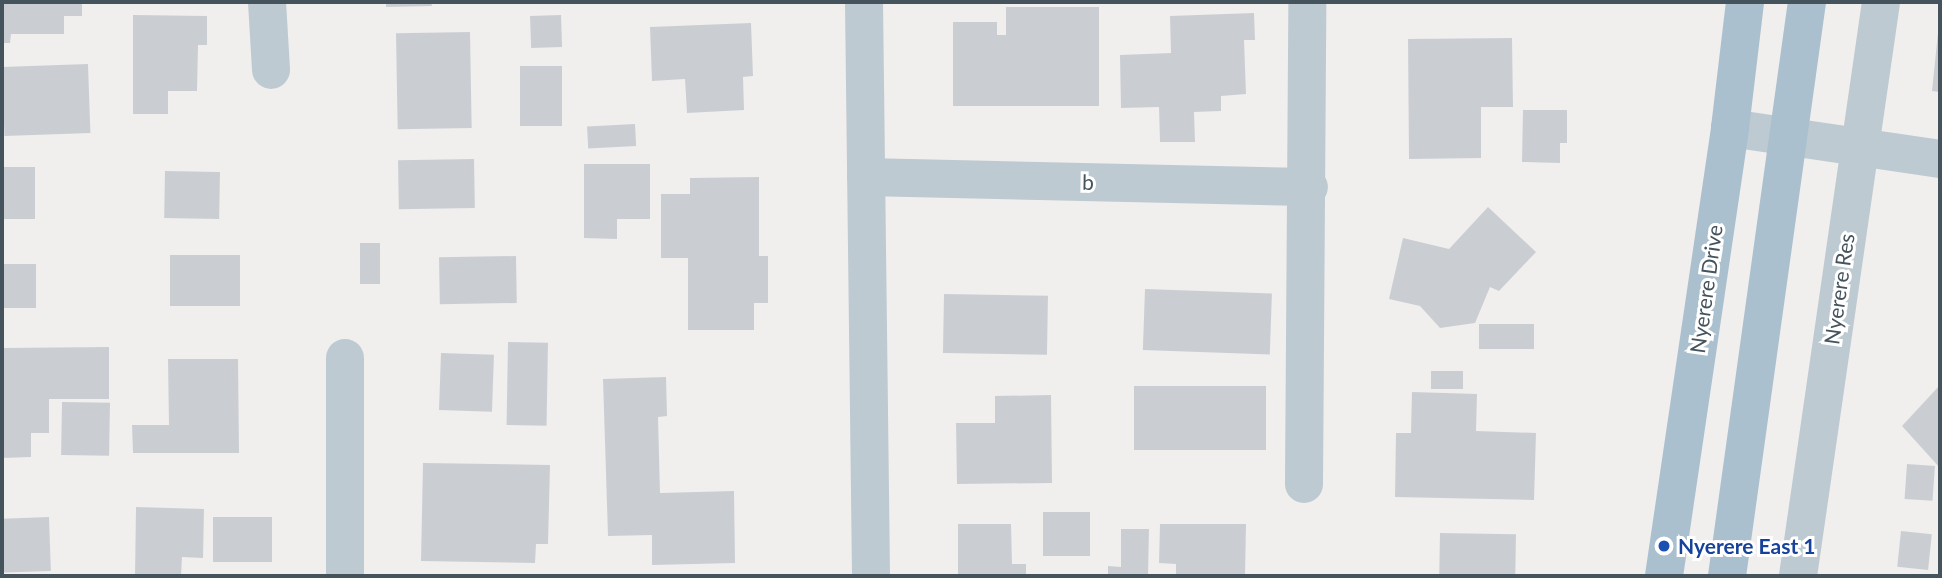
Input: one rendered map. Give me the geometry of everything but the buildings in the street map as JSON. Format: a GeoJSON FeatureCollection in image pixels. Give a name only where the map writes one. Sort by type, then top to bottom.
{"type":"FeatureCollection","features":[{"type":"Feature","properties":{"kind":"main road","name":"Nyerere Drive"},"geometry":{"type":"LineString","coordinates":[[1664,576],[1730,128],[1745,2]]}},
{"type":"Feature","properties":{"kind":"main road"},"geometry":{"type":"LineString","coordinates":[[1727,576],[1807,2]]}},
{"type":"Feature","properties":{"kind":"street"},"geometry":{"type":"LineString","coordinates":[[267,2],[271,70]]}},
{"type":"Feature","properties":{"kind":"street"},"geometry":{"type":"LineString","coordinates":[[864,2],[871,576]]}},
{"type":"Feature","properties":{"kind":"street"},"geometry":{"type":"LineString","coordinates":[[1304,484],[1309,187],[1307,2]]}},
{"type":"Feature","properties":{"kind":"street","name":"Nyerere Res"},"geometry":{"type":"LineString","coordinates":[[1798,576],[1881,2]]}},
{"type":"Feature","properties":{"kind":"street"},"geometry":{"type":"LineString","coordinates":[[1730,128],[1940,159]]}},
{"type":"Feature","properties":{"kind":"street","name":"b"},"geometry":{"type":"LineString","coordinates":[[866,177],[1309,187]]}},
{"type":"Feature","properties":{"kind":"street"},"geometry":{"type":"LineString","coordinates":[[345,358],[345,576]]}},
{"type":"Feature","properties":{"kind":"place","name":"Nyerere East 1"},"geometry":{"type":"Point","coordinates":[1664,546]}}]}
